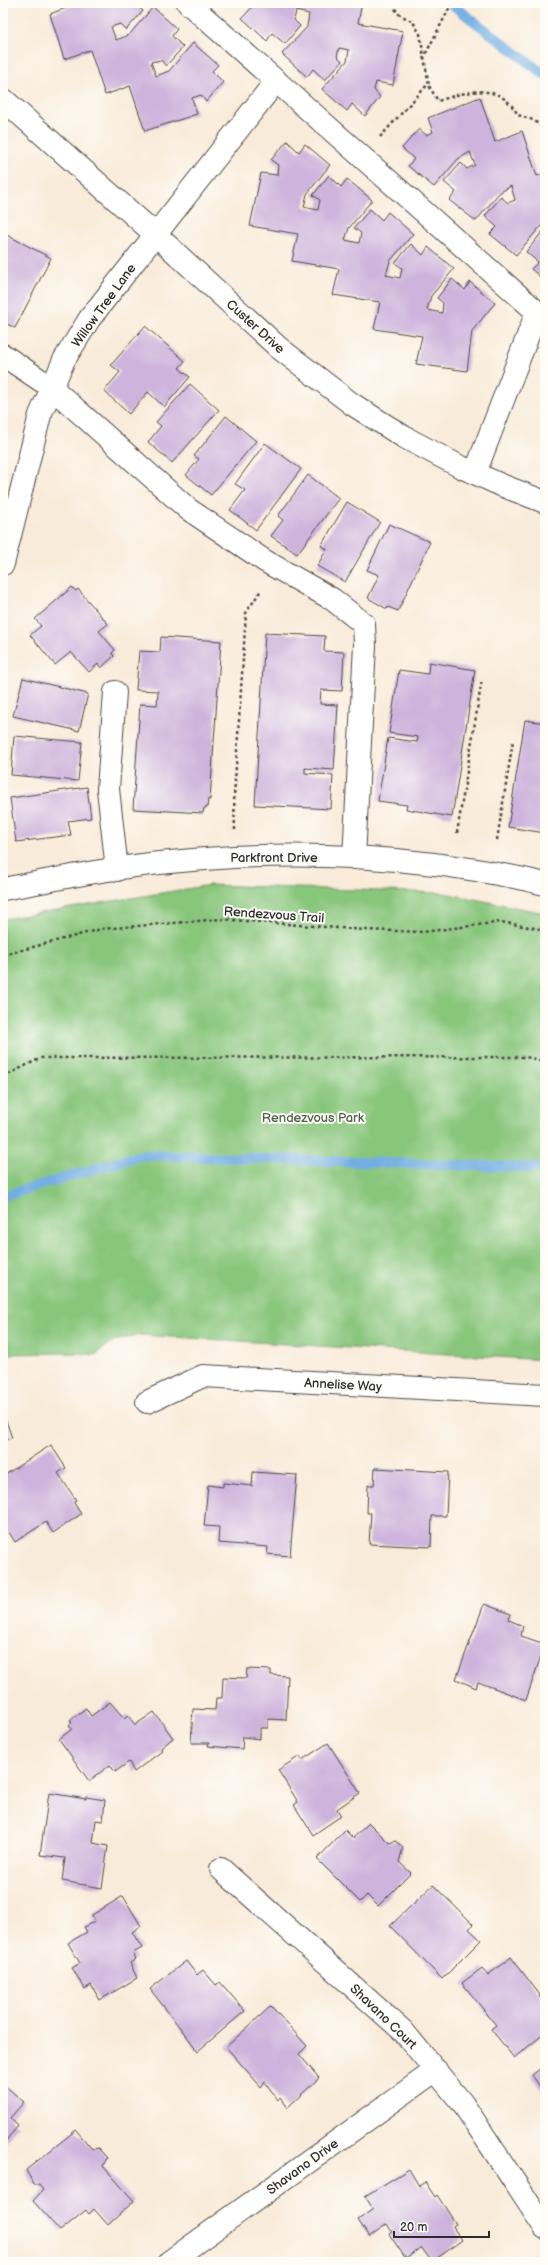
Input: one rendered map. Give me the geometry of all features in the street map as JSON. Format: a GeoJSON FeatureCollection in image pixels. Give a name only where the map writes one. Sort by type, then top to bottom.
{"type":"FeatureCollection","features":[{"type":"Feature","properties":{"kind":"street"},"geometry":{"type":"LineString","coordinates":[[188,3],[541,313],[475,473]]}},
{"type":"Feature","properties":{"kind":"street","name":"Willow Tree Lane"},"geometry":{"type":"LineString","coordinates":[[3,564],[40,415],[64,360],[90,318],[276,81]]}},
{"type":"Feature","properties":{"kind":"street","name":"Custer Drive"},"geometry":{"type":"LineString","coordinates":[[3,99],[155,234],[278,348],[352,404],[404,437],[475,473],[545,502]]}},
{"type":"Feature","properties":{"kind":"street"},"geometry":{"type":"LineString","coordinates":[[3,355],[52,388],[188,509],[276,567],[332,599],[364,624],[365,645],[354,858]]}},
{"type":"Feature","properties":{"kind":"street"},"geometry":{"type":"LineString","coordinates":[[115,692],[108,789],[117,870]]}},
{"type":"Feature","properties":{"kind":"street","name":"Parkfront Drive"},"geometry":{"type":"LineString","coordinates":[[3,889],[169,862],[236,856],[354,858],[415,862],[545,884]]}},
{"type":"Feature","properties":{"kind":"street","name":"Annelise Way"},"geometry":{"type":"LineString","coordinates":[[147,1402],[203,1376],[545,1396]]}},
{"type":"Feature","properties":{"kind":"street","name":"Shavano Court"},"geometry":{"type":"LineString","coordinates":[[221,1869],[403,2031],[463,2104],[545,2228]]}},
{"type":"Feature","properties":{"kind":"street","name":"Shavano Drive"},"geometry":{"type":"LineString","coordinates":[[169,2262],[436,2070]]}},
{"type":"Feature","properties":{"kind":"path"},"geometry":{"type":"LineString","coordinates":[[393,3],[397,13],[413,22],[420,34],[423,60],[429,83],[438,101],[474,90],[493,93],[512,104],[518,115],[533,120],[545,129]]}},
{"type":"Feature","properties":{"kind":"path"},"geometry":{"type":"LineString","coordinates":[[423,60],[452,3]]}},
{"type":"Feature","properties":{"kind":"path"},"geometry":{"type":"LineString","coordinates":[[378,139],[429,83]]}},
{"type":"Feature","properties":{"kind":"path"},"geometry":{"type":"LineString","coordinates":[[235,831],[234,797],[246,614],[276,567]]}},
{"type":"Feature","properties":{"kind":"path"},"geometry":{"type":"LineString","coordinates":[[457,833],[482,679]]}},
{"type":"Feature","properties":{"kind":"path"},"geometry":{"type":"LineString","coordinates":[[497,840],[513,741]]}},
{"type":"Feature","properties":{"kind":"path","name":"Rendezvous Trail"},"geometry":{"type":"LineString","coordinates":[[3,955],[101,930],[220,919],[366,930],[423,932],[501,922],[545,930]]}},
{"type":"Feature","properties":{"kind":"path"},"geometry":{"type":"LineString","coordinates":[[3,1077],[41,1058],[525,1057],[545,1061]]}},
{"type":"Feature","properties":{"kind":"green space","name":"Rendezvous Park"},"geometry":{"type":"Polygon","coordinates":[[[210,885],[444,893],[545,913],[545,1360],[140,1335],[114,1341],[95,1355],[79,1353],[3,1354],[3,919],[210,885]]]}},
{"type":"Feature","properties":{"kind":"building"},"geometry":{"type":"Polygon","coordinates":[[[79,3],[134,3],[143,11],[126,30],[120,24],[111,27],[116,40],[129,35],[153,7],[177,29],[172,36],[183,47],[166,66],[161,60],[151,62],[156,76],[169,71],[193,43],[218,65],[212,71],[223,82],[206,102],[201,95],[192,98],[197,114],[145,131],[130,86],[105,95],[90,50],[64,59],[50,14],[79,3]]]}},
{"type":"Feature","properties":{"kind":"building"},"geometry":{"type":"Polygon","coordinates":[[[256,3],[362,3],[358,23],[403,31],[393,85],[376,82],[374,90],[380,97],[365,116],[352,104],[347,111],[322,89],[347,61],[349,50],[339,48],[337,56],[342,61],[325,80],[313,69],[307,77],[282,54],[307,27],[309,14],[296,11],[294,20],[300,26],[285,44],[272,33],[267,41],[242,18],[256,3]]]}},
{"type":"Feature","properties":{"kind":"building"},"geometry":{"type":"Polygon","coordinates":[[[480,97],[495,142],[522,131],[537,176],[545,173],[545,225],[540,227],[516,255],[490,234],[497,227],[485,216],[501,197],[508,203],[515,200],[511,186],[499,193],[476,221],[449,200],[456,192],[444,182],[461,163],[467,169],[475,165],[470,152],[458,159],[434,187],[408,166],[414,159],[402,148],[419,129],[426,135],[433,132],[428,118],[480,97]]]}},
{"type":"Feature","properties":{"kind":"building"},"geometry":{"type":"Polygon","coordinates":[[[287,141],[299,152],[305,144],[330,165],[307,194],[304,207],[318,210],[320,200],[313,195],[329,175],[341,187],[347,179],[372,200],[349,228],[345,240],[359,243],[361,233],[354,228],[370,209],[382,220],[388,212],[413,234],[390,261],[386,275],[400,278],[402,268],[395,263],[411,244],[423,255],[428,247],[454,269],[431,296],[427,310],[442,313],[443,303],[437,298],[452,279],[465,290],[470,282],[495,303],[472,331],[467,371],[416,364],[422,336],[374,329],[380,302],[333,295],[339,269],[292,261],[298,234],[250,226],[261,173],[277,175],[278,165],[271,160],[287,141]]]}},
{"type":"Feature","properties":{"kind":"building"},"geometry":{"type":"Polygon","coordinates":[[[542,232],[545,235],[545,281],[531,269],[538,262],[526,252],[542,232]]]}},
{"type":"Feature","properties":{"kind":"building"},"geometry":{"type":"Polygon","coordinates":[[[3,233],[51,258],[15,328],[3,322],[3,233]]]}},
{"type":"Feature","properties":{"kind":"building"},"geometry":{"type":"Polygon","coordinates":[[[145,326],[185,361],[179,368],[190,377],[164,407],[148,392],[129,414],[104,391],[120,372],[111,365],[145,326]]]}},
{"type":"Feature","properties":{"kind":"building"},"geometry":{"type":"Polygon","coordinates":[[[190,384],[219,410],[172,463],[148,442],[161,426],[156,422],[190,384]]]}},
{"type":"Feature","properties":{"kind":"building"},"geometry":{"type":"Polygon","coordinates":[[[226,416],[256,441],[211,495],[186,475],[199,459],[194,456],[226,416]]]}},
{"type":"Feature","properties":{"kind":"building"},"geometry":{"type":"Polygon","coordinates":[[[265,443],[301,469],[256,530],[230,510],[245,490],[235,484],[265,443]]]}},
{"type":"Feature","properties":{"kind":"building"},"geometry":{"type":"Polygon","coordinates":[[[308,475],[339,498],[297,554],[271,536],[283,520],[278,516],[308,475]]]}},
{"type":"Feature","properties":{"kind":"building"},"geometry":{"type":"Polygon","coordinates":[[[347,502],[380,522],[345,582],[317,566],[327,549],[321,546],[347,502]]]}},
{"type":"Feature","properties":{"kind":"building"},"geometry":{"type":"Polygon","coordinates":[[[389,524],[430,542],[398,611],[388,607],[387,609],[368,598],[379,575],[367,570],[389,524]]]}},
{"type":"Feature","properties":{"kind":"building"},"geometry":{"type":"Polygon","coordinates":[[[72,587],[76,591],[78,589],[108,624],[99,631],[115,650],[112,653],[114,656],[101,668],[98,664],[89,672],[71,652],[55,665],[30,635],[41,626],[35,619],[72,587]]]}},
{"type":"Feature","properties":{"kind":"building"},"geometry":{"type":"Polygon","coordinates":[[[265,633],[325,636],[324,651],[344,652],[342,691],[321,690],[320,704],[338,705],[334,770],[305,768],[305,773],[333,775],[331,809],[255,805],[265,633]]]}},
{"type":"Feature","properties":{"kind":"building"},"geometry":{"type":"Polygon","coordinates":[[[161,637],[221,641],[210,800],[208,799],[207,808],[204,808],[203,813],[133,809],[140,704],[157,705],[158,691],[136,690],[139,651],[160,652],[161,637]]]}},
{"type":"Feature","properties":{"kind":"building"},"geometry":{"type":"Polygon","coordinates":[[[429,662],[475,670],[452,817],[406,809],[407,805],[378,801],[388,738],[417,742],[418,737],[389,733],[399,670],[428,674],[429,662]]]}},
{"type":"Feature","properties":{"kind":"building"},"geometry":{"type":"Polygon","coordinates":[[[23,678],[88,694],[79,731],[13,716],[23,678]]]}},
{"type":"Feature","properties":{"kind":"building"},"geometry":{"type":"Polygon","coordinates":[[[525,720],[545,723],[545,833],[508,827],[525,720]]]}},
{"type":"Feature","properties":{"kind":"building"},"geometry":{"type":"Polygon","coordinates":[[[14,736],[82,742],[78,781],[11,775],[14,736]]]}},
{"type":"Feature","properties":{"kind":"building"},"geometry":{"type":"Polygon","coordinates":[[[87,787],[91,818],[68,821],[71,835],[16,842],[10,798],[87,787]]]}},
{"type":"Feature","properties":{"kind":"building"},"geometry":{"type":"Polygon","coordinates":[[[3,1412],[12,1438],[3,1440],[3,1412]]]}},
{"type":"Feature","properties":{"kind":"building"},"geometry":{"type":"Polygon","coordinates":[[[51,1445],[66,1468],[58,1473],[76,1500],[74,1503],[81,1514],[53,1533],[46,1522],[15,1542],[3,1523],[3,1518],[5,1516],[3,1513],[3,1476],[51,1445]]]}},
{"type":"Feature","properties":{"kind":"building"},"geometry":{"type":"Polygon","coordinates":[[[375,1468],[448,1472],[446,1516],[432,1516],[431,1547],[369,1544],[371,1513],[367,1513],[368,1485],[374,1485],[375,1468]]]}},
{"type":"Feature","properties":{"kind":"building"},"geometry":{"type":"Polygon","coordinates":[[[253,1472],[297,1475],[290,1556],[267,1554],[268,1547],[218,1543],[219,1527],[204,1526],[208,1485],[223,1487],[223,1483],[252,1486],[253,1472]]]}},
{"type":"Feature","properties":{"kind":"building"},"geometry":{"type":"Polygon","coordinates":[[[484,1604],[511,1614],[509,1620],[523,1626],[521,1636],[545,1644],[526,1700],[478,1682],[476,1688],[456,1679],[484,1604]]]}},
{"type":"Feature","properties":{"kind":"building"},"geometry":{"type":"Polygon","coordinates":[[[247,1669],[271,1670],[271,1675],[288,1676],[286,1720],[268,1719],[268,1728],[260,1728],[260,1739],[243,1737],[242,1749],[208,1746],[209,1743],[191,1743],[193,1709],[215,1710],[216,1698],[222,1698],[223,1677],[246,1678],[247,1669]]]}},
{"type":"Feature","properties":{"kind":"building"},"geometry":{"type":"Polygon","coordinates":[[[110,1702],[124,1718],[128,1715],[135,1725],[154,1712],[173,1738],[161,1748],[162,1751],[134,1772],[129,1762],[115,1772],[110,1765],[89,1781],[59,1739],[72,1729],[69,1725],[72,1723],[70,1720],[86,1708],[91,1716],[110,1702]]]}},
{"type":"Feature","properties":{"kind":"building"},"geometry":{"type":"Polygon","coordinates":[[[328,1743],[360,1793],[337,1809],[341,1816],[313,1835],[294,1805],[298,1802],[278,1770],[300,1756],[302,1760],[328,1743]]]}},
{"type":"Feature","properties":{"kind":"building"},"geometry":{"type":"Polygon","coordinates":[[[49,1793],[86,1799],[86,1797],[105,1800],[103,1821],[96,1820],[93,1843],[108,1846],[102,1888],[62,1881],[65,1858],[40,1855],[49,1793]]]}},
{"type":"Feature","properties":{"kind":"building"},"geometry":{"type":"Polygon","coordinates":[[[369,1823],[389,1843],[396,1841],[403,1847],[399,1862],[411,1873],[378,1906],[367,1895],[360,1902],[317,1859],[345,1830],[353,1838],[369,1823]]]}},
{"type":"Feature","properties":{"kind":"building"},"geometry":{"type":"Polygon","coordinates":[[[433,1885],[473,1924],[469,1929],[481,1940],[442,1979],[390,1926],[433,1885]]]}},
{"type":"Feature","properties":{"kind":"building"},"geometry":{"type":"Polygon","coordinates":[[[123,1896],[141,1926],[132,1932],[142,1948],[133,1953],[136,1959],[130,1963],[137,1978],[100,2000],[91,1985],[85,1989],[72,1968],[80,1963],[68,1943],[87,1932],[84,1927],[95,1921],[92,1915],[123,1896]]]}},
{"type":"Feature","properties":{"kind":"building"},"geometry":{"type":"Polygon","coordinates":[[[511,1957],[540,1995],[539,1996],[545,2005],[545,2033],[514,2058],[491,2029],[496,2025],[462,1983],[482,1968],[488,1975],[511,1957]]]}},
{"type":"Feature","properties":{"kind":"building"},"geometry":{"type":"Polygon","coordinates":[[[186,1961],[197,1975],[203,1970],[216,1985],[220,1982],[245,2011],[198,2051],[150,1989],[186,1961]]]}},
{"type":"Feature","properties":{"kind":"building"},"geometry":{"type":"Polygon","coordinates":[[[271,2006],[307,2046],[299,2054],[319,2078],[287,2108],[280,2098],[278,2100],[265,2082],[261,2087],[226,2047],[271,2006]]]}},
{"type":"Feature","properties":{"kind":"building"},"geometry":{"type":"Polygon","coordinates":[[[545,2065],[545,2094],[532,2075],[545,2065]]]}},
{"type":"Feature","properties":{"kind":"building"},"geometry":{"type":"Polygon","coordinates":[[[3,2073],[6,2075],[4,2085],[24,2102],[10,2118],[18,2126],[3,2144],[3,2073]]]}},
{"type":"Feature","properties":{"kind":"building"},"geometry":{"type":"Polygon","coordinates":[[[76,2130],[92,2149],[98,2148],[107,2158],[103,2166],[134,2201],[108,2225],[94,2209],[89,2214],[86,2210],[60,2231],[33,2201],[43,2190],[39,2185],[34,2185],[26,2170],[76,2130]]]}},
{"type":"Feature","properties":{"kind":"building"},"geometry":{"type":"Polygon","coordinates":[[[409,2169],[419,2186],[425,2182],[435,2197],[437,2195],[456,2224],[453,2226],[462,2240],[432,2262],[421,2247],[406,2259],[389,2234],[392,2232],[387,2224],[369,2237],[358,2220],[373,2209],[365,2196],[409,2169]]]}},
{"type":"Feature","properties":{"kind":"waterway"},"geometry":{"type":"LineString","coordinates":[[450,3],[545,75]]}},
{"type":"Feature","properties":{"kind":"waterway"},"geometry":{"type":"LineString","coordinates":[[3,1196],[142,1155],[545,1168]]}}]}
